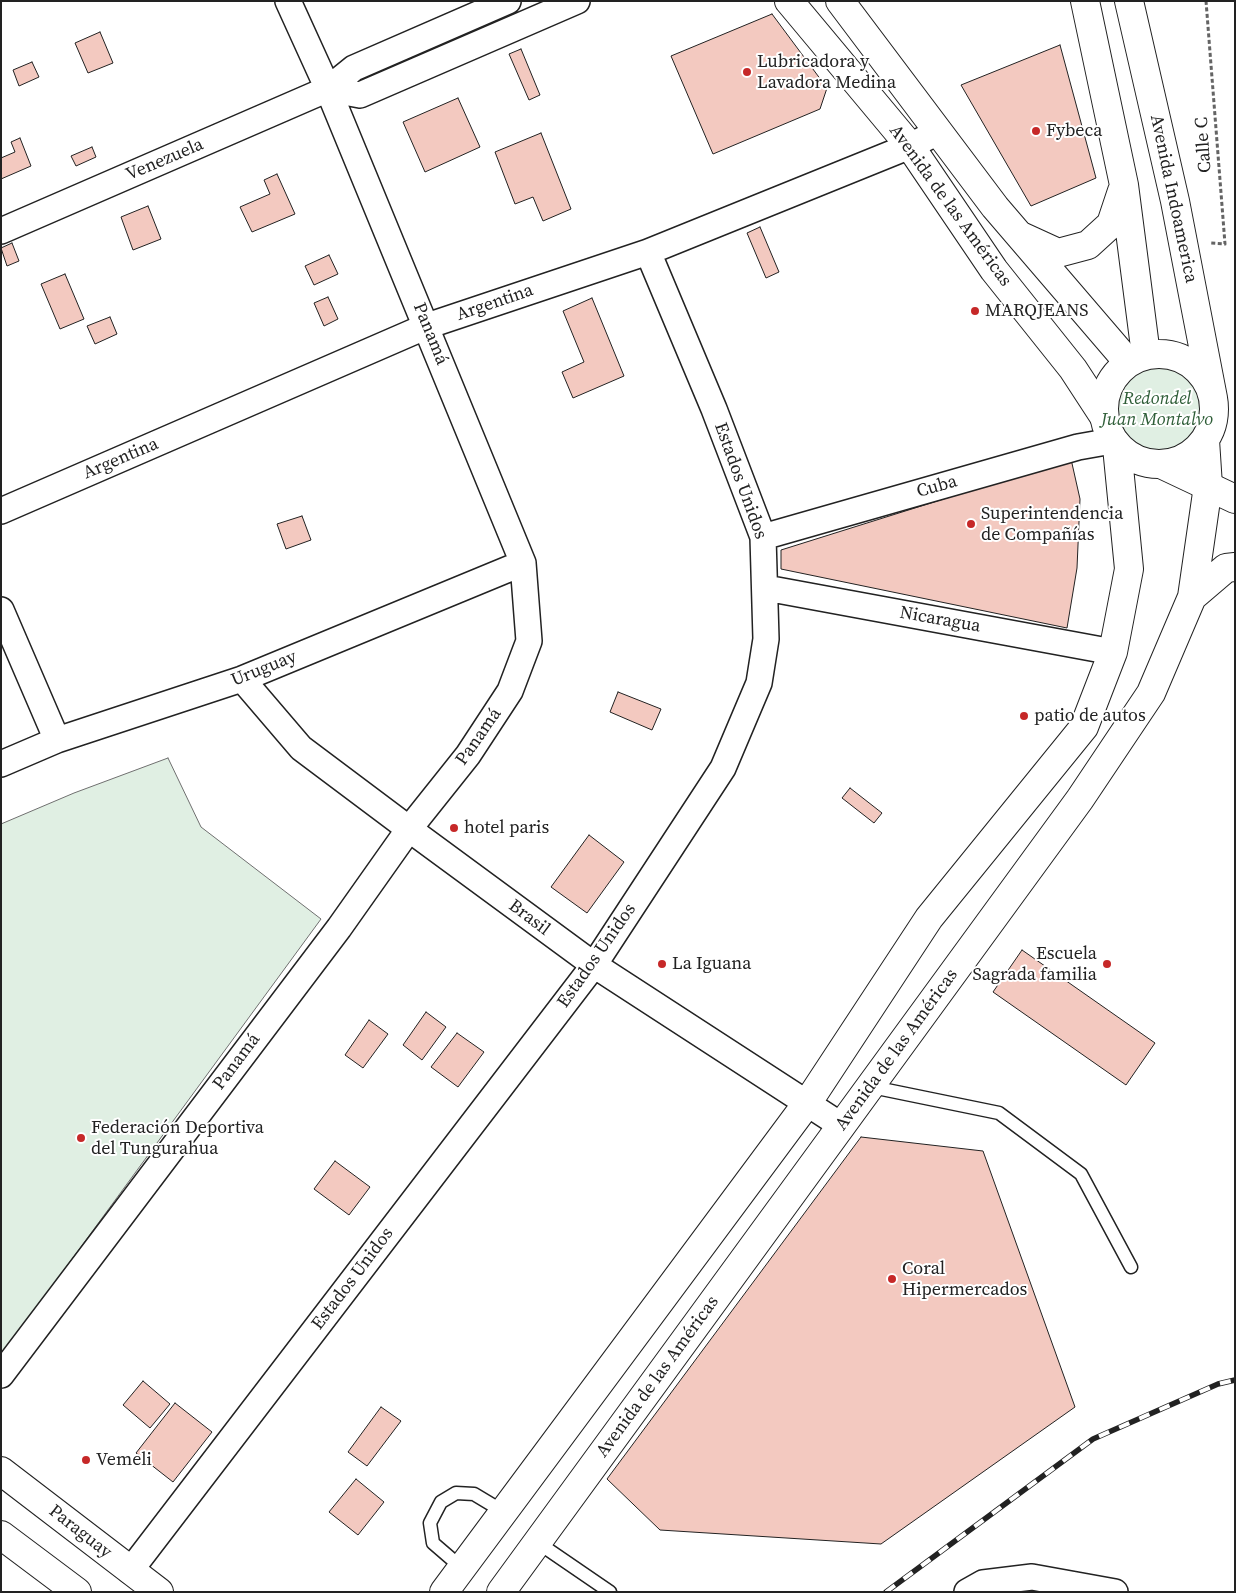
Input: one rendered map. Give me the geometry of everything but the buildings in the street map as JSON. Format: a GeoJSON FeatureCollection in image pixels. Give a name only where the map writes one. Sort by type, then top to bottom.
{"type":"FeatureCollection","features":[{"type":"Feature","properties":{"kind":"main road","name":"Avenida de las Américas"},"geometry":{"type":"LineString","coordinates":[[789,1],[910,146],[994,270],[1073,369],[1103,415]]}},
{"type":"Feature","properties":{"kind":"main road","name":"Avenida de las Américas"},"geometry":{"type":"LineString","coordinates":[[840,1],[995,207],[1023,237]]}},
{"type":"Feature","properties":{"kind":"main road"},"geometry":{"type":"LineString","coordinates":[[1086,1],[1124,185],[1137,358]]}},
{"type":"Feature","properties":{"kind":"main road","name":"Avenida Indoamerica"},"geometry":{"type":"LineString","coordinates":[[1129,1],[1182,242],[1213,398]]}},
{"type":"Feature","properties":{"kind":"main road"},"geometry":{"type":"LineString","coordinates":[[1023,237],[1058,253],[1088,245],[1111,224],[1124,185]]}},
{"type":"Feature","properties":{"kind":"main road"},"geometry":{"type":"LineString","coordinates":[[1023,237],[1137,358]]}},
{"type":"Feature","properties":{"kind":"main road"},"geometry":{"type":"LineString","coordinates":[[444,1592],[808,1102],[929,918],[1084,726],[1113,652],[1129,569],[1115,444],[1103,415],[1105,395],[1114,376],[1137,358],[1164,354],[1181,358],[1196,368],[1207,382],[1213,398],[1213,420],[1206,447],[1235,488]]}},
{"type":"Feature","properties":{"kind":"main road"},"geometry":{"type":"LineString","coordinates":[[1115,444],[1131,458],[1146,464],[1163,465],[1179,461],[1206,447]]}},
{"type":"Feature","properties":{"kind":"main road","name":"Avenida de las Américas"},"geometry":{"type":"LineString","coordinates":[[501,1592],[872,1087],[1080,799],[1152,693],[1192,598],[1208,486],[1206,447]]}},
{"type":"Feature","properties":{"kind":"main road"},"geometry":{"type":"LineString","coordinates":[[1163,465],[1235,499]]}},
{"type":"Feature","properties":{"kind":"main road"},"geometry":{"type":"LineString","coordinates":[[1192,598],[1226,568],[1235,567]]}},
{"type":"Feature","properties":{"kind":"main road","name":"Paraguay"},"geometry":{"type":"LineString","coordinates":[[1,1471],[159,1592]]}},
{"type":"Feature","properties":{"kind":"main road"},"geometry":{"type":"LineString","coordinates":[[1,1535],[77,1592]]}},
{"type":"Feature","properties":{"kind":"street","name":"Panamá"},"geometry":{"type":"LineString","coordinates":[[1,1375],[333,936],[409,829],[468,755],[510,691],[529,641],[523,563],[328,89],[288,1]]}},
{"type":"Feature","properties":{"kind":"street","name":"Venezuela"},"geometry":{"type":"LineString","coordinates":[[1,231],[328,89],[354,68],[508,1]]}},
{"type":"Feature","properties":{"kind":"street"},"geometry":{"type":"LineString","coordinates":[[328,89],[360,95],[577,1]]}},
{"type":"Feature","properties":{"kind":"street","name":"Argentina"},"geometry":{"type":"LineString","coordinates":[[1,511],[427,326],[648,252],[910,146],[938,132]]}},
{"type":"Feature","properties":{"kind":"street","name":"Estados Unidos"},"geometry":{"type":"LineString","coordinates":[[130,1571],[594,966],[723,768],[759,683],[766,639],[763,537],[714,409],[648,252]]}},
{"type":"Feature","properties":{"kind":"street","name":"Cuba"},"geometry":{"type":"LineString","coordinates":[[763,537],[1078,447],[1115,444]]}},
{"type":"Feature","properties":{"kind":"street","name":"Uruguay"},"geometry":{"type":"LineString","coordinates":[[1,764],[57,740],[242,679],[523,563]]}},
{"type":"Feature","properties":{"kind":"street","name":"Nicaragua"},"geometry":{"type":"LineString","coordinates":[[766,588],[1113,652]]}},
{"type":"Feature","properties":{"kind":"street"},"geometry":{"type":"LineString","coordinates":[[1,610],[57,740]]}},
{"type":"Feature","properties":{"kind":"street","name":"Brasil"},"geometry":{"type":"LineString","coordinates":[[242,679],[301,748],[409,829],[594,966],[808,1102],[842,1126]]}},
{"type":"Feature","properties":{"kind":"street"},"geometry":{"type":"LineString","coordinates":[[967,1592],[983,1583],[1032,1577],[1115,1592]]}},
{"type":"Feature","properties":{"kind":"lane"},"geometry":{"type":"LineString","coordinates":[[872,1087],[1000,1114],[1081,1174],[1131,1267]]}},
{"type":"Feature","properties":{"kind":"lane"},"geometry":{"type":"LineString","coordinates":[[462,1568],[432,1543],[430,1523],[441,1502],[456,1492],[474,1494],[504,1512]]}},
{"type":"Feature","properties":{"kind":"lane"},"geometry":{"type":"LineString","coordinates":[[537,1542],[610,1592]]}},
{"type":"Feature","properties":{"kind":"path","name":"Calle C"},"geometry":{"type":"LineString","coordinates":[[1182,242],[1225,244],[1206,1]]}},
{"type":"Feature","properties":{"kind":"green space","name":"Redondel Juan Montalvo"},"geometry":{"type":"Polygon","coordinates":[[[1149,366],[1165,366],[1174,369],[1188,378],[1197,392],[1200,409],[1197,426],[1188,440],[1174,449],[1165,452],[1149,452],[1133,445],[1121,433],[1114,417],[1114,401],[1121,385],[1133,373],[1149,366]]]}},
{"type":"Feature","properties":{"kind":"green space","name":"Federación Deportiva del Tungurahua"},"geometry":{"type":"Polygon","coordinates":[[[168,758],[201,827],[321,919],[1,1356],[1,824],[74,793],[168,758]]]}},
{"type":"Feature","properties":{"kind":"railway"},"geometry":{"type":"LineString","coordinates":[[886,1592],[1093,1439],[1218,1384],[1235,1380]]}},
{"type":"Feature","properties":{"kind":"place","name":"Lubricadora y Lavadora Medina"},"geometry":{"type":"Point","coordinates":[747,72]}},
{"type":"Feature","properties":{"kind":"place","name":"Fybeca"},"geometry":{"type":"Point","coordinates":[1036,131]}},
{"type":"Feature","properties":{"kind":"place","name":"MARQJEANS"},"geometry":{"type":"Point","coordinates":[975,311]}},
{"type":"Feature","properties":{"kind":"place","name":"Superintendencia de Compañías"},"geometry":{"type":"Point","coordinates":[971,524]}},
{"type":"Feature","properties":{"kind":"place","name":"patio de autos"},"geometry":{"type":"Point","coordinates":[1024,716]}},
{"type":"Feature","properties":{"kind":"place","name":"hotel paris"},"geometry":{"type":"Point","coordinates":[454,828]}},
{"type":"Feature","properties":{"kind":"place","name":"La Iguana"},"geometry":{"type":"Point","coordinates":[662,964]}},
{"type":"Feature","properties":{"kind":"place","name":"Escuela Sagrada familia"},"geometry":{"type":"Point","coordinates":[1107,964]}},
{"type":"Feature","properties":{"kind":"place","name":"Federación Deportiva del Tungurahua"},"geometry":{"type":"Point","coordinates":[81,1138]}},
{"type":"Feature","properties":{"kind":"place","name":"Coral Hipermercados"},"geometry":{"type":"Point","coordinates":[892,1279]}},
{"type":"Feature","properties":{"kind":"place","name":"Vemeli"},"geometry":{"type":"Point","coordinates":[86,1460]}}]}
